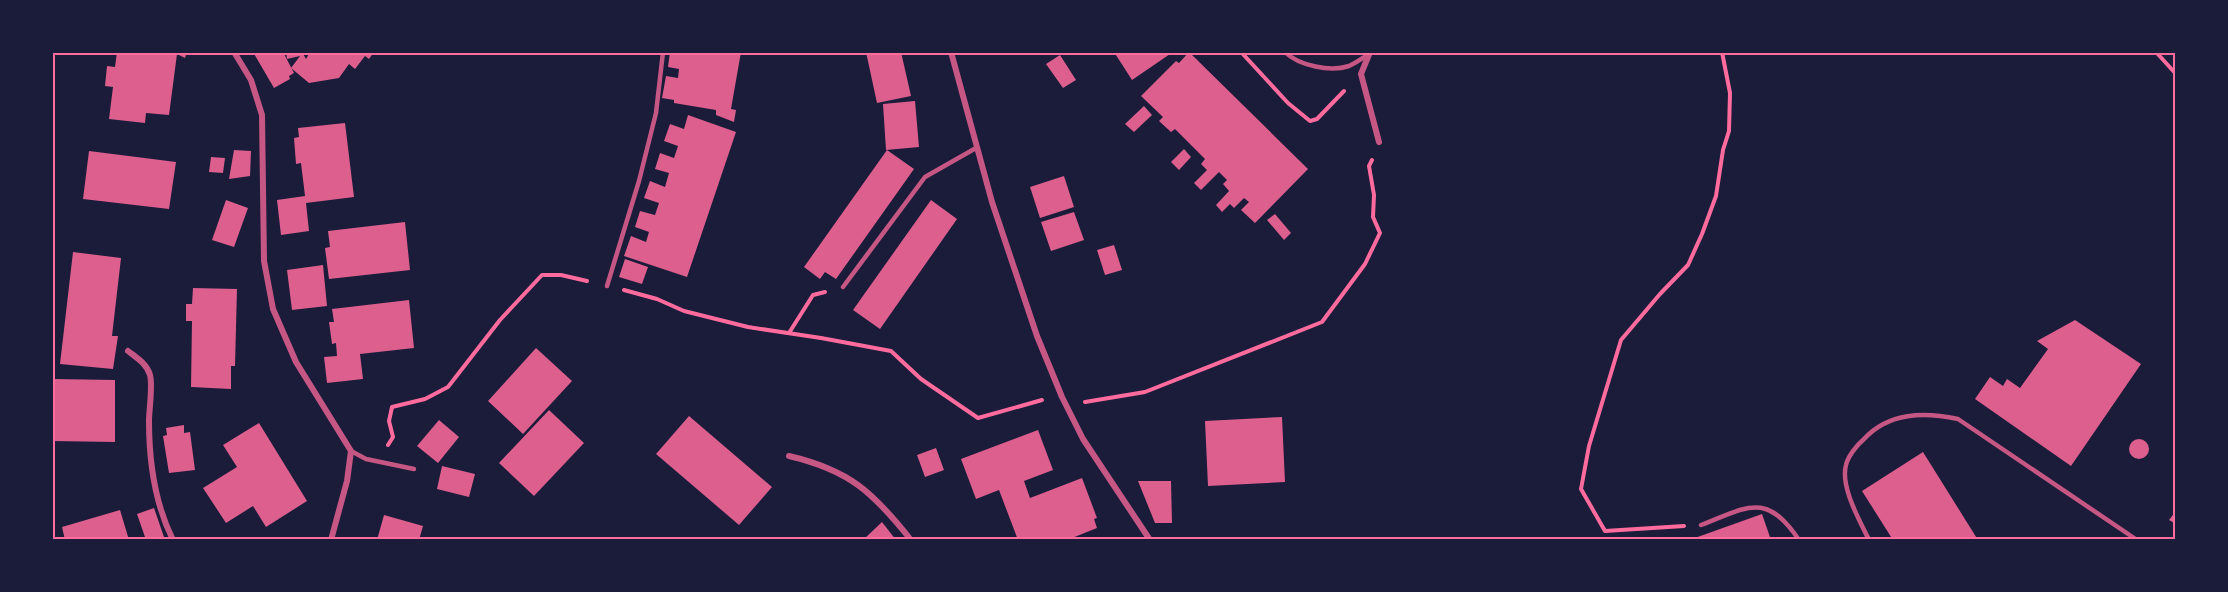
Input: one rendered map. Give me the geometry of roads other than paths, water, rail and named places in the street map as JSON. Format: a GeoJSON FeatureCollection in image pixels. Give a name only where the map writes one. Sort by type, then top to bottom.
{"type":"FeatureCollection","features":[{"type":"Feature","properties":{"kind":"street"},"geometry":{"type":"LineString","coordinates":[[234,52],[251,80],[262,115],[264,261],[273,309],[296,362],[351,452],[331,540]]}},
{"type":"Feature","properties":{"kind":"street"},"geometry":{"type":"LineString","coordinates":[[951,52],[976,148],[1037,336],[1062,397],[1083,439],[1150,540]]}},
{"type":"Feature","properties":{"kind":"street"},"geometry":{"type":"LineString","coordinates":[[1370,53],[1361,74],[1379,142]]}},
{"type":"Feature","properties":{"kind":"street"},"geometry":{"type":"LineString","coordinates":[[128,351],[144,364],[150,376],[149,424],[153,475],[173,540]]}},
{"type":"Feature","properties":{"kind":"street"},"geometry":{"type":"LineString","coordinates":[[789,456],[816,462],[857,483],[876,499],[911,540]]}},
{"type":"Feature","properties":{"kind":"lane"},"geometry":{"type":"LineString","coordinates":[[607,286],[639,181],[656,113],[663,52]]}},
{"type":"Feature","properties":{"kind":"lane"},"geometry":{"type":"LineString","coordinates":[[1285,52],[1298,61],[1322,67],[1348,66],[1370,53]]}},
{"type":"Feature","properties":{"kind":"lane"},"geometry":{"type":"LineString","coordinates":[[843,287],[925,177],[976,148]]}},
{"type":"Feature","properties":{"kind":"lane"},"geometry":{"type":"LineString","coordinates":[[1869,540],[1848,495],[1845,466],[1857,446],[1875,427],[1901,416],[1934,414],[1958,419],[2137,540]]}},
{"type":"Feature","properties":{"kind":"lane"},"geometry":{"type":"LineString","coordinates":[[351,452],[366,459],[414,469]]}},
{"type":"Feature","properties":{"kind":"lane"},"geometry":{"type":"LineString","coordinates":[[1701,525],[1751,506],[1770,510],[1778,515],[1786,521],[1798,540]]}}]}
